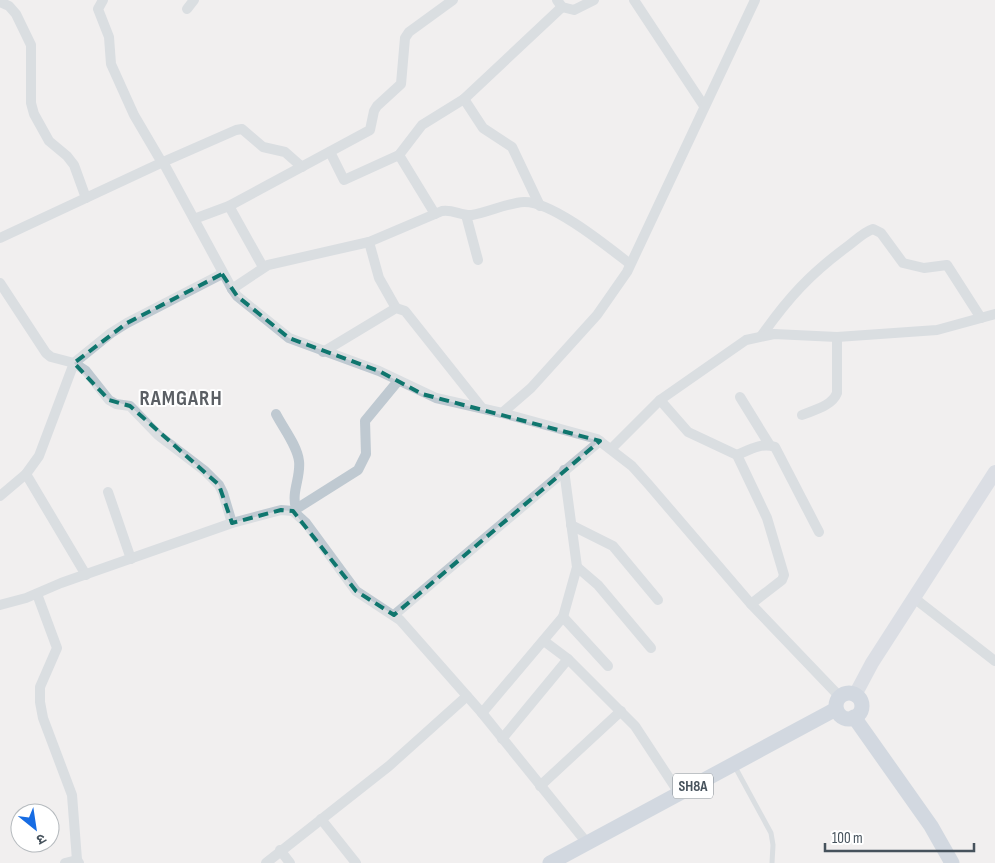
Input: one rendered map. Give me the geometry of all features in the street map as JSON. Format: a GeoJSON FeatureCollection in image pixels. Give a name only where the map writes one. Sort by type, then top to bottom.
{"type":"FeatureCollection","features":[{"type":"Feature","properties":{"kind":"main road"},"geometry":{"type":"LineString","coordinates":[[838,703],[843,717],[854,717],[859,714],[861,703],[855,694],[995,472]]}},
{"type":"Feature","properties":{"kind":"main road","name":"SH8A"},"geometry":{"type":"LineString","coordinates":[[550,863],[733,765],[838,703],[844,694],[855,694]]}},
{"type":"Feature","properties":{"kind":"main road"},"geometry":{"type":"LineString","coordinates":[[854,717],[930,826],[952,863]]}},
{"type":"Feature","properties":{"kind":"street"},"geometry":{"type":"LineString","coordinates":[[103,0],[98,9],[109,37],[111,64],[134,115],[162,162],[222,274],[237,296],[276,330],[299,343],[379,371],[436,398],[506,414],[598,440],[632,466],[838,703]]}},
{"type":"Feature","properties":{"kind":"street"},"geometry":{"type":"LineString","coordinates":[[187,9],[194,0]]}},
{"type":"Feature","properties":{"kind":"street"},"geometry":{"type":"LineString","coordinates":[[194,220],[230,206],[370,130],[377,106],[401,84],[405,38],[410,32],[452,0]]}},
{"type":"Feature","properties":{"kind":"street"},"geometry":{"type":"LineString","coordinates":[[330,152],[344,180],[399,155],[422,125],[464,99],[560,4],[574,10],[594,0]]}},
{"type":"Feature","properties":{"kind":"street"},"geometry":{"type":"LineString","coordinates":[[634,0],[704,106]]}},
{"type":"Feature","properties":{"kind":"street"},"geometry":{"type":"LineString","coordinates":[[506,414],[597,315],[626,272],[755,0]]}},
{"type":"Feature","properties":{"kind":"street"},"geometry":{"type":"LineString","coordinates":[[0,2],[9,6],[16,14],[28,36],[33,62],[30,103],[34,114],[49,141],[68,156],[74,165],[86,198]]}},
{"type":"Feature","properties":{"kind":"street"},"geometry":{"type":"LineString","coordinates":[[464,99],[483,128],[512,147],[540,206]]}},
{"type":"Feature","properties":{"kind":"street"},"geometry":{"type":"LineString","coordinates":[[0,238],[162,162],[236,130],[242,129],[263,147],[285,152],[302,167]]}},
{"type":"Feature","properties":{"kind":"street"},"geometry":{"type":"LineString","coordinates":[[399,155],[435,214]]}},
{"type":"Feature","properties":{"kind":"street"},"geometry":{"type":"LineString","coordinates":[[232,289],[263,267],[369,242],[448,210],[466,215],[524,202],[540,206],[578,225],[630,264]]}},
{"type":"Feature","properties":{"kind":"street"},"geometry":{"type":"LineString","coordinates":[[230,206],[263,267]]}},
{"type":"Feature","properties":{"kind":"street"},"geometry":{"type":"LineString","coordinates":[[466,215],[478,260]]}},
{"type":"Feature","properties":{"kind":"street"},"geometry":{"type":"LineString","coordinates":[[762,335],[788,299],[804,281],[821,266],[873,229],[882,233],[903,263],[924,268],[947,265],[981,318]]}},
{"type":"Feature","properties":{"kind":"street"},"geometry":{"type":"LineString","coordinates":[[369,242],[379,278],[396,308],[405,311],[410,316],[482,408]]}},
{"type":"Feature","properties":{"kind":"street"},"geometry":{"type":"LineString","coordinates":[[0,496],[26,474],[39,456],[74,363],[111,333],[222,274]]}},
{"type":"Feature","properties":{"kind":"street"},"geometry":{"type":"LineString","coordinates":[[0,283],[46,353],[51,357],[74,363],[90,376],[109,400],[116,404],[130,406],[158,435],[206,471],[219,485],[232,523]]}},
{"type":"Feature","properties":{"kind":"street"},"geometry":{"type":"LineString","coordinates":[[323,352],[396,308]]}},
{"type":"Feature","properties":{"kind":"street"},"geometry":{"type":"LineString","coordinates":[[611,449],[660,400],[734,347],[762,335],[837,337],[936,330],[995,314]]}},
{"type":"Feature","properties":{"kind":"street"},"geometry":{"type":"LineString","coordinates":[[802,415],[828,404],[835,398],[837,392],[837,337]]}},
{"type":"Feature","properties":{"kind":"street"},"geometry":{"type":"LineString","coordinates":[[0,605],[36,594],[86,574],[232,523],[280,510],[295,510],[358,470],[366,454],[365,421],[398,381]]}},
{"type":"Feature","properties":{"kind":"street"},"geometry":{"type":"LineString","coordinates":[[740,397],[768,444],[778,450],[820,532]]}},
{"type":"Feature","properties":{"kind":"street"},"geometry":{"type":"LineString","coordinates":[[660,400],[688,432],[737,455],[762,506],[783,570],[782,580],[751,604]]}},
{"type":"Feature","properties":{"kind":"street"},"geometry":{"type":"LineString","coordinates":[[276,414],[297,454],[299,464],[294,489],[295,510],[356,590],[394,615],[482,713],[587,843]]}},
{"type":"Feature","properties":{"kind":"street"},"geometry":{"type":"LineString","coordinates":[[394,615],[598,440]]}},
{"type":"Feature","properties":{"kind":"street"},"geometry":{"type":"LineString","coordinates":[[737,455],[768,444]]}},
{"type":"Feature","properties":{"kind":"street"},"geometry":{"type":"LineString","coordinates":[[482,713],[563,617],[577,567],[564,470]]}},
{"type":"Feature","properties":{"kind":"street"},"geometry":{"type":"LineString","coordinates":[[26,474],[86,574]]}},
{"type":"Feature","properties":{"kind":"street"},"geometry":{"type":"LineString","coordinates":[[108,492],[131,558]]}},
{"type":"Feature","properties":{"kind":"street"},"geometry":{"type":"LineString","coordinates":[[571,525],[613,546],[658,600]]}},
{"type":"Feature","properties":{"kind":"street"},"geometry":{"type":"LineString","coordinates":[[577,567],[598,585],[651,648]]}},
{"type":"Feature","properties":{"kind":"street"},"geometry":{"type":"LineString","coordinates":[[36,594],[57,648],[40,687],[40,702],[43,718],[72,795],[78,862],[65,863]]}},
{"type":"Feature","properties":{"kind":"street"},"geometry":{"type":"LineString","coordinates":[[914,598],[995,661]]}},
{"type":"Feature","properties":{"kind":"street"},"geometry":{"type":"LineString","coordinates":[[563,617],[608,666]]}},
{"type":"Feature","properties":{"kind":"street"},"geometry":{"type":"LineString","coordinates":[[544,641],[568,659],[635,726],[679,793]]}},
{"type":"Feature","properties":{"kind":"street"},"geometry":{"type":"LineString","coordinates":[[502,739],[568,659]]}},
{"type":"Feature","properties":{"kind":"street"},"geometry":{"type":"LineString","coordinates":[[266,863],[280,850],[389,766],[467,696]]}},
{"type":"Feature","properties":{"kind":"street"},"geometry":{"type":"LineString","coordinates":[[540,786],[621,711]]}},
{"type":"Feature","properties":{"kind":"street"},"geometry":{"type":"LineString","coordinates":[[321,819],[356,863]]}},
{"type":"Feature","properties":{"kind":"street"},"geometry":{"type":"LineString","coordinates":[[280,850],[290,863]]}},
{"type":"Feature","properties":{"kind":"lane"},"geometry":{"type":"LineString","coordinates":[[733,765],[771,833],[773,844],[772,863]]}},
{"type":"Feature","properties":{"kind":"highlighted area"},"geometry":{"type":"Polygon","coordinates":[[[222,274],[237,296],[289,338],[379,371],[422,394],[600,441],[394,615],[356,591],[293,511],[281,510],[232,523],[219,485],[130,406],[109,400],[74,363],[127,323],[222,274]]]}},
{"type":"Feature","properties":{"kind":"district","name":"RAMGARH"},"geometry":{"type":"Point","coordinates":[181,398]}}]}
